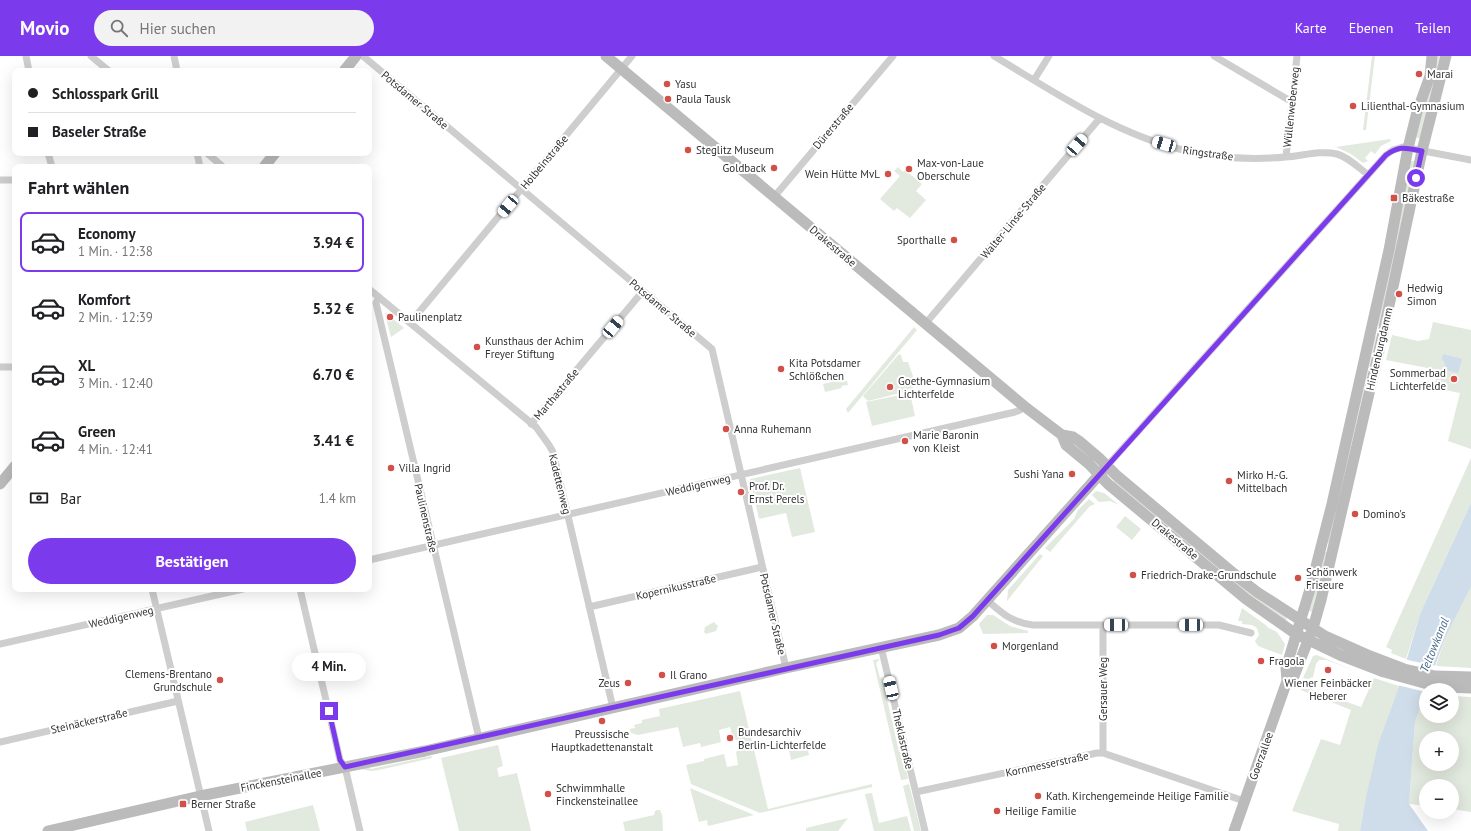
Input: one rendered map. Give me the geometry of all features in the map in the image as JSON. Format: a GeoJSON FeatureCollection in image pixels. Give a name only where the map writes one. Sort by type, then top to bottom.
{"type":"FeatureCollection","features":[{"type":"Feature","properties":{"kind":"main road"},"geometry":{"type":"LineString","coordinates":[[346,68],[356,56]]}},
{"type":"Feature","properties":{"kind":"main road","name":"Drakestraße"},"geometry":{"type":"LineString","coordinates":[[606,56],[1024,406],[1062,435],[1074,437],[1108,466],[1116,475],[1239,578],[1257,592],[1325,636],[1385,667]]}},
{"type":"Feature","properties":{"kind":"main road","name":"Hindenburgdamm"},"geometry":{"type":"LineString","coordinates":[[1296,634],[1301,621],[1332,504],[1389,250],[1408,148],[1417,112],[1430,76],[1432,56]]}},
{"type":"Feature","properties":{"kind":"main road","name":"Hindenburgdamm"},"geometry":{"type":"LineString","coordinates":[[1308,640],[1321,600],[1362,425],[1422,151],[1446,56]]}},
{"type":"Feature","properties":{"kind":"main road"},"geometry":{"type":"LineString","coordinates":[[266,164],[273,156]]}},
{"type":"Feature","properties":{"kind":"main road","name":"Drakestraße"},"geometry":{"type":"LineString","coordinates":[[1062,435],[1066,444],[1100,475],[1246,599],[1296,634],[1308,640],[1340,655],[1385,667]]}},
{"type":"Feature","properties":{"kind":"main road","name":"Finckensteinallee"},"geometry":{"type":"LineString","coordinates":[[48,831],[200,796],[479,738],[786,668],[939,635],[959,628],[973,616],[1108,466]]}},
{"type":"Feature","properties":{"kind":"main road"},"geometry":{"type":"LineString","coordinates":[[0,484],[12,470]]}},
{"type":"Feature","properties":{"kind":"main road","name":"Goerzallee"},"geometry":{"type":"LineString","coordinates":[[1234,831],[1287,681],[1286,668],[1296,634]]}},
{"type":"Feature","properties":{"kind":"main road","name":"Goerzallee"},"geometry":{"type":"LineString","coordinates":[[1287,681],[1294,676],[1308,640]]}},
{"type":"Feature","properties":{"kind":"main road"},"geometry":{"type":"LineString","coordinates":[[1385,667],[1424,683],[1447,682],[1471,677]]}},
{"type":"Feature","properties":{"kind":"main road"},"geometry":{"type":"LineString","coordinates":[[1447,682],[1471,688]]}},
{"type":"Feature","properties":{"kind":"street"},"geometry":{"type":"LineString","coordinates":[[26,56],[28,68]]}},
{"type":"Feature","properties":{"kind":"street"},"geometry":{"type":"LineString","coordinates":[[91,56],[105,68]]}},
{"type":"Feature","properties":{"kind":"street"},"geometry":{"type":"LineString","coordinates":[[174,56],[176,68]]}},
{"type":"Feature","properties":{"kind":"street","name":"Potsdamer Straße"},"geometry":{"type":"LineString","coordinates":[[362,56],[713,351],[786,668]]}},
{"type":"Feature","properties":{"kind":"street","name":"Holbeinstraße"},"geometry":{"type":"LineString","coordinates":[[410,323],[632,56]]}},
{"type":"Feature","properties":{"kind":"street","name":"Dürerstraße"},"geometry":{"type":"LineString","coordinates":[[774,197],[893,56]]}},
{"type":"Feature","properties":{"kind":"street","name":"Ringstraße"},"geometry":{"type":"LineString","coordinates":[[994,56],[1100,118],[1137,135],[1183,150],[1221,156],[1254,158],[1286,157],[1317,153],[1336,154],[1346,158],[1367,174]]}},
{"type":"Feature","properties":{"kind":"street"},"geometry":{"type":"LineString","coordinates":[[1034,80],[1049,56]]}},
{"type":"Feature","properties":{"kind":"street"},"geometry":{"type":"LineString","coordinates":[[1214,56],[1292,100]]}},
{"type":"Feature","properties":{"kind":"street","name":"Wüllenweberweg"},"geometry":{"type":"LineString","coordinates":[[1286,157],[1297,56]]}},
{"type":"Feature","properties":{"kind":"street","name":"Walter-Linse-Straße"},"geometry":{"type":"LineString","coordinates":[[926,323],[1100,118]]}},
{"type":"Feature","properties":{"kind":"street"},"geometry":{"type":"LineString","coordinates":[[1108,466],[1367,174],[1386,155],[1393,150],[1403,147],[1471,160]]}},
{"type":"Feature","properties":{"kind":"street"},"geometry":{"type":"LineString","coordinates":[[210,156],[219,164]]}},
{"type":"Feature","properties":{"kind":"street"},"geometry":{"type":"LineString","coordinates":[[0,180],[12,180]]}},
{"type":"Feature","properties":{"kind":"street","name":"Kadettenweg"},"geometry":{"type":"LineString","coordinates":[[372,291],[532,424],[550,445],[553,452],[613,708]]}},
{"type":"Feature","properties":{"kind":"street","name":"Marthastraße"},"geometry":{"type":"LineString","coordinates":[[532,424],[643,291]]}},
{"type":"Feature","properties":{"kind":"street","name":"Paulinenstraße"},"geometry":{"type":"LineString","coordinates":[[379,297],[376,303],[479,738]]}},
{"type":"Feature","properties":{"kind":"street"},"geometry":{"type":"LineString","coordinates":[[0,367],[12,367]]}},
{"type":"Feature","properties":{"kind":"street","name":"Weddigenweg"},"geometry":{"type":"LineString","coordinates":[[372,559],[1015,412],[1024,406]]}},
{"type":"Feature","properties":{"kind":"street","name":"Kopernikusstraße"},"geometry":{"type":"LineString","coordinates":[[589,607],[762,567]]}},
{"type":"Feature","properties":{"kind":"street"},"geometry":{"type":"LineString","coordinates":[[153,592],[209,831]]}},
{"type":"Feature","properties":{"kind":"street","name":"Weddigenweg"},"geometry":{"type":"LineString","coordinates":[[0,644],[229,592]]}},
{"type":"Feature","properties":{"kind":"street"},"geometry":{"type":"LineString","coordinates":[[301,592],[340,760],[345,767],[360,831]]}},
{"type":"Feature","properties":{"kind":"street"},"geometry":{"type":"LineString","coordinates":[[987,600],[1009,618],[1023,624],[1219,625],[1251,633]]}},
{"type":"Feature","properties":{"kind":"street","name":"Gersauer Weg"},"geometry":{"type":"LineString","coordinates":[[1103,625],[1103,753]]}},
{"type":"Feature","properties":{"kind":"street","name":"Theklastraße"},"geometry":{"type":"LineString","coordinates":[[881,647],[925,831]]}},
{"type":"Feature","properties":{"kind":"street","name":"Steinäckerstraße"},"geometry":{"type":"LineString","coordinates":[[0,742],[178,701]]}},
{"type":"Feature","properties":{"kind":"street","name":"Kornmesserstraße"},"geometry":{"type":"LineString","coordinates":[[916,792],[1092,754],[1103,753],[1244,801]]}},
{"type":"Feature","properties":{"kind":"shaded area"},"geometry":{"type":"Polygon","coordinates":[[[1372,56],[1375,56],[1366,130],[1363,130],[1372,56]]]}},
{"type":"Feature","properties":{"kind":"shaded area"},"geometry":{"type":"Polygon","coordinates":[[[1436,56],[1441,56],[1420,138],[1415,138],[1436,56]]]}},
{"type":"Feature","properties":{"kind":"shaded area"},"geometry":{"type":"Polygon","coordinates":[[[1390,139],[1391,141],[1381,146],[1375,154],[1371,151],[1365,158],[1368,161],[1363,163],[1351,154],[1336,147],[1390,139]]]}},
{"type":"Feature","properties":{"kind":"shaded area"},"geometry":{"type":"Polygon","coordinates":[[[1410,161],[1414,161],[1380,326],[1377,325],[1410,161]]]}},
{"type":"Feature","properties":{"kind":"shaded area"},"geometry":{"type":"Polygon","coordinates":[[[898,167],[903,172],[905,170],[922,184],[916,191],[926,200],[910,218],[897,208],[894,211],[880,199],[900,176],[894,171],[898,167]]]}},
{"type":"Feature","properties":{"kind":"shaded area"},"geometry":{"type":"Polygon","coordinates":[[[386,313],[404,328],[391,337],[385,314],[386,313]]]}},
{"type":"Feature","properties":{"kind":"shaded area","name":"Sommerbad Lichterfelde"},"geometry":{"type":"Polygon","coordinates":[[[1433,322],[1471,330],[1471,449],[1448,441],[1460,393],[1434,388],[1438,370],[1386,360],[1392,335],[1418,341],[1429,339],[1433,322]]]}},
{"type":"Feature","properties":{"kind":"shaded area"},"geometry":{"type":"Polygon","coordinates":[[[914,327],[917,330],[848,413],[846,409],[914,327]]]}},
{"type":"Feature","properties":{"kind":"shaded area"},"geometry":{"type":"Polygon","coordinates":[[[1374,336],[1376,337],[1329,543],[1327,542],[1374,336]]]}},
{"type":"Feature","properties":{"kind":"shaded area"},"geometry":{"type":"Polygon","coordinates":[[[899,354],[901,355],[903,362],[908,362],[914,379],[918,382],[917,385],[904,392],[868,401],[863,396],[899,354]]]}},
{"type":"Feature","properties":{"kind":"shaded area"},"geometry":{"type":"Polygon","coordinates":[[[840,380],[841,382],[847,381],[848,385],[825,392],[823,384],[840,380]]]}},
{"type":"Feature","properties":{"kind":"shaded area"},"geometry":{"type":"Polygon","coordinates":[[[910,393],[915,416],[872,426],[866,402],[910,393]]]}},
{"type":"Feature","properties":{"kind":"shaded area"},"geometry":{"type":"Polygon","coordinates":[[[1471,458],[1471,503],[1420,614],[1406,659],[1391,653],[1392,650],[1386,647],[1471,458]]]}},
{"type":"Feature","properties":{"kind":"shaded area"},"geometry":{"type":"Polygon","coordinates":[[[800,468],[815,532],[792,537],[786,513],[759,519],[750,479],[800,468]]]}},
{"type":"Feature","properties":{"kind":"shaded area"},"geometry":{"type":"Polygon","coordinates":[[[1115,480],[1287,618],[1285,622],[1260,605],[1113,482],[1115,480]]]}},
{"type":"Feature","properties":{"kind":"shaded area"},"geometry":{"type":"Polygon","coordinates":[[[1096,491],[1104,493],[1119,505],[1110,501],[1099,502],[1092,495],[1096,491]]]}},
{"type":"Feature","properties":{"kind":"shaded area"},"geometry":{"type":"Polygon","coordinates":[[[1089,499],[1095,504],[1090,506],[1050,552],[1045,548],[1074,519],[1078,510],[1089,499]]]}},
{"type":"Feature","properties":{"kind":"shaded area"},"geometry":{"type":"Polygon","coordinates":[[[1125,516],[1141,529],[1132,540],[1116,527],[1125,516]]]}},
{"type":"Feature","properties":{"kind":"shaded area"},"geometry":{"type":"Polygon","coordinates":[[[1324,552],[1328,552],[1313,613],[1308,610],[1324,552]]]}},
{"type":"Feature","properties":{"kind":"shaded area"},"geometry":{"type":"Polygon","coordinates":[[[1040,554],[1043,556],[1007,601],[1008,590],[1040,554]]]}},
{"type":"Feature","properties":{"kind":"shaded area"},"geometry":{"type":"Polygon","coordinates":[[[1471,587],[1471,668],[1436,666],[1445,638],[1471,587]]]}},
{"type":"Feature","properties":{"kind":"shaded area"},"geometry":{"type":"Polygon","coordinates":[[[1242,608],[1267,627],[1277,632],[1285,644],[1282,655],[1258,646],[1255,641],[1259,635],[1257,628],[1252,625],[1242,624],[1242,621],[1238,621],[1242,608]]]}},
{"type":"Feature","properties":{"kind":"shaded area"},"geometry":{"type":"Polygon","coordinates":[[[987,615],[993,615],[1010,626],[1028,631],[1028,633],[983,634],[979,624],[987,615]]]}},
{"type":"Feature","properties":{"kind":"shaded area"},"geometry":{"type":"Polygon","coordinates":[[[714,622],[718,626],[716,631],[706,634],[704,632],[705,627],[714,622]]]}},
{"type":"Feature","properties":{"kind":"shaded area"},"geometry":{"type":"Polygon","coordinates":[[[1317,655],[1360,673],[1327,660],[1319,660],[1316,664],[1313,677],[1308,679],[1303,678],[1313,656],[1317,655]]]}},
{"type":"Feature","properties":{"kind":"shaded area"},"geometry":{"type":"Polygon","coordinates":[[[880,659],[876,663],[880,678],[882,677],[899,752],[902,752],[908,779],[901,780],[873,660],[880,659]]]}},
{"type":"Feature","properties":{"kind":"shaded area"},"geometry":{"type":"Polygon","coordinates":[[[1374,678],[1399,686],[1376,757],[1360,831],[1338,831],[1339,824],[1292,811],[1321,739],[1340,745],[1351,710],[1301,690],[1302,686],[1361,707],[1374,678]]]}},
{"type":"Feature","properties":{"kind":"shaded area"},"geometry":{"type":"Polygon","coordinates":[[[740,691],[768,809],[872,784],[872,787],[760,813],[691,784],[686,765],[724,754],[727,767],[738,765],[736,752],[740,749],[740,744],[738,740],[733,739],[730,727],[719,730],[721,742],[701,747],[700,743],[683,747],[678,727],[638,735],[631,733],[630,729],[635,728],[634,725],[642,723],[642,720],[660,716],[659,709],[740,691]]]}},
{"type":"Feature","properties":{"kind":"shaded area"},"geometry":{"type":"Polygon","coordinates":[[[1459,696],[1471,697],[1471,812],[1459,810],[1459,779],[1419,779],[1419,805],[1409,804],[1415,722],[1419,710],[1419,723],[1459,723],[1459,696]]]}},
{"type":"Feature","properties":{"kind":"shaded area"},"geometry":{"type":"Polygon","coordinates":[[[498,745],[503,766],[497,768],[499,777],[517,773],[531,831],[459,831],[441,758],[498,745]]]}},
{"type":"Feature","properties":{"kind":"shaded area"},"geometry":{"type":"Polygon","coordinates":[[[807,746],[809,755],[791,760],[789,750],[807,746]]]}},
{"type":"Feature","properties":{"kind":"shaded area"},"geometry":{"type":"Polygon","coordinates":[[[431,756],[432,758],[379,770],[371,771],[361,769],[367,767],[371,769],[431,756]]]}},
{"type":"Feature","properties":{"kind":"shaded area"},"geometry":{"type":"Polygon","coordinates":[[[909,784],[921,831],[914,831],[903,786],[909,784]]]}},
{"type":"Feature","properties":{"kind":"shaded area"},"geometry":{"type":"Polygon","coordinates":[[[690,788],[754,815],[708,826],[707,820],[699,822],[690,788]]]}},
{"type":"Feature","properties":{"kind":"shaded area"},"geometry":{"type":"Polygon","coordinates":[[[872,793],[879,823],[907,816],[911,831],[874,831],[865,794],[872,793]]]}},
{"type":"Feature","properties":{"kind":"shaded area"},"geometry":{"type":"Polygon","coordinates":[[[313,805],[320,831],[247,831],[245,822],[313,805]]]}},
{"type":"Feature","properties":{"kind":"shaded area"},"geometry":{"type":"Polygon","coordinates":[[[660,810],[662,815],[663,831],[625,831],[623,822],[654,815],[655,811],[660,810]]]}},
{"type":"Feature","properties":{"kind":"shaded area"},"geometry":{"type":"Polygon","coordinates":[[[848,818],[838,831],[806,831],[806,828],[848,818]]]}},
{"type":"Feature","properties":{"kind":"water"},"geometry":{"type":"Polygon","coordinates":[[[1443,354],[1462,359],[1458,373],[1447,370],[1448,367],[1446,367],[1444,361],[1442,360],[1443,354]]]}},
{"type":"Feature","properties":{"kind":"water","name":"Teltowkanal"},"geometry":{"type":"Polygon","coordinates":[[[1471,503],[1471,587],[1445,638],[1429,683],[1419,683],[1419,711],[1415,722],[1409,804],[1428,831],[1360,831],[1378,745],[1399,686],[1420,614],[1471,503]]]}},
{"type":"Feature","properties":{"kind":"pier"},"geometry":{"type":"Polygon","coordinates":[[[1404,659],[1438,666],[1431,683],[1419,683],[1419,690],[1397,685],[1404,659]]]}},
{"type":"Feature","properties":{"kind":"place","name":"Marai"},"geometry":{"type":"Point","coordinates":[1419,74]}},
{"type":"Feature","properties":{"kind":"place","name":"Yasu"},"geometry":{"type":"Point","coordinates":[667,84]}},
{"type":"Feature","properties":{"kind":"place","name":"Paula Tausk"},"geometry":{"type":"Point","coordinates":[668,99]}},
{"type":"Feature","properties":{"kind":"place","name":"Lilienthal-Gymnasium"},"geometry":{"type":"Point","coordinates":[1353,106]}},
{"type":"Feature","properties":{"kind":"place","name":"Steglitz Museum"},"geometry":{"type":"Point","coordinates":[688,150]}},
{"type":"Feature","properties":{"kind":"place","name":"Goldback"},"geometry":{"type":"Point","coordinates":[774,168]}},
{"type":"Feature","properties":{"kind":"place","name":"Max-von-Laue Oberschule"},"geometry":{"type":"Point","coordinates":[909,169]}},
{"type":"Feature","properties":{"kind":"place","name":"Wein Hütte MvL"},"geometry":{"type":"Point","coordinates":[888,174]}},
{"type":"Feature","properties":{"kind":"place","name":"Bäkestraße"},"geometry":{"type":"Point","coordinates":[1394,198]}},
{"type":"Feature","properties":{"kind":"place","name":"Sporthalle"},"geometry":{"type":"Point","coordinates":[954,240]}},
{"type":"Feature","properties":{"kind":"place","name":"Hedwig Simon"},"geometry":{"type":"Point","coordinates":[1399,294]}},
{"type":"Feature","properties":{"kind":"place","name":"Paulinenplatz"},"geometry":{"type":"Point","coordinates":[390,317]}},
{"type":"Feature","properties":{"kind":"place","name":"Kunsthaus der Achim Freyer Stiftung"},"geometry":{"type":"Point","coordinates":[477,347]}},
{"type":"Feature","properties":{"kind":"place","name":"Kita Potsdamer Schlößchen"},"geometry":{"type":"Point","coordinates":[781,369]}},
{"type":"Feature","properties":{"kind":"place","name":"Sommerbad Lichterfelde"},"geometry":{"type":"Point","coordinates":[1454,379]}},
{"type":"Feature","properties":{"kind":"place","name":"Goethe-Gymnasium Lichterfelde"},"geometry":{"type":"Point","coordinates":[890,387]}},
{"type":"Feature","properties":{"kind":"place","name":"Anna Ruhemann"},"geometry":{"type":"Point","coordinates":[726,429]}},
{"type":"Feature","properties":{"kind":"place","name":"Marie Baronin von Kleist"},"geometry":{"type":"Point","coordinates":[905,441]}},
{"type":"Feature","properties":{"kind":"place","name":"Villa Ingrid"},"geometry":{"type":"Point","coordinates":[391,468]}},
{"type":"Feature","properties":{"kind":"place","name":"Sushi Yana"},"geometry":{"type":"Point","coordinates":[1072,474]}},
{"type":"Feature","properties":{"kind":"place","name":"Mirko H.-G. Mittelbach"},"geometry":{"type":"Point","coordinates":[1229,481]}},
{"type":"Feature","properties":{"kind":"place","name":"Prof. Dr. Ernst Perels"},"geometry":{"type":"Point","coordinates":[741,492]}},
{"type":"Feature","properties":{"kind":"place","name":"Domino's"},"geometry":{"type":"Point","coordinates":[1355,514]}},
{"type":"Feature","properties":{"kind":"place","name":"Friedrich-Drake-Grundschule"},"geometry":{"type":"Point","coordinates":[1133,575]}},
{"type":"Feature","properties":{"kind":"place","name":"Schönwerk Friseure"},"geometry":{"type":"Point","coordinates":[1298,578]}},
{"type":"Feature","properties":{"kind":"place","name":"Morgenland"},"geometry":{"type":"Point","coordinates":[994,646]}},
{"type":"Feature","properties":{"kind":"place","name":"Fragola"},"geometry":{"type":"Point","coordinates":[1261,661]}},
{"type":"Feature","properties":{"kind":"place","name":"Wiener Feinbäcker Heberer"},"geometry":{"type":"Point","coordinates":[1328,670]}},
{"type":"Feature","properties":{"kind":"place","name":"Il Grano"},"geometry":{"type":"Point","coordinates":[662,675]}},
{"type":"Feature","properties":{"kind":"place","name":"Clemens-Brentano Grundschule"},"geometry":{"type":"Point","coordinates":[220,680]}},
{"type":"Feature","properties":{"kind":"place","name":"Zeus"},"geometry":{"type":"Point","coordinates":[628,683]}},
{"type":"Feature","properties":{"kind":"place","name":"Preussische Hauptkadettenanstalt"},"geometry":{"type":"Point","coordinates":[602,721]}},
{"type":"Feature","properties":{"kind":"place","name":"Bundesarchiv Berlin-Lichterfelde"},"geometry":{"type":"Point","coordinates":[730,738]}},
{"type":"Feature","properties":{"kind":"place","name":"Schwimmhalle Finckensteinallee"},"geometry":{"type":"Point","coordinates":[548,794]}},
{"type":"Feature","properties":{"kind":"place","name":"Kath. Kirchengemeinde Heilige Familie"},"geometry":{"type":"Point","coordinates":[1038,796]}},
{"type":"Feature","properties":{"kind":"place","name":"Berner Straße"},"geometry":{"type":"Point","coordinates":[183,804]}},
{"type":"Feature","properties":{"kind":"place","name":"Heilige Familie"},"geometry":{"type":"Point","coordinates":[997,811]}},
{"type":"Feature","properties":{"kind":"route"},"geometry":{"type":"LineString","coordinates":[[329,711],[340,760],[345,767],[366,764],[434,749],[939,635],[959,628],[973,616],[1367,174],[1386,155],[1393,150],[1403,147],[1422,151],[1416,178]]}}]}
